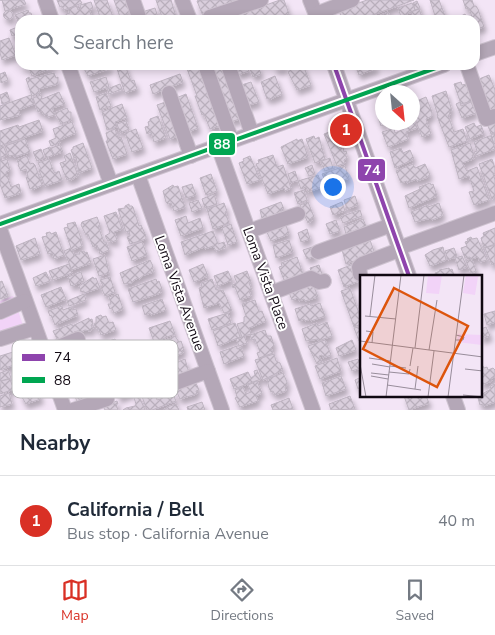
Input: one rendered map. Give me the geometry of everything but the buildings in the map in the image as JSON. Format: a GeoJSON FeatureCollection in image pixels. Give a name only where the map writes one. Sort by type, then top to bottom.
{"type":"FeatureCollection","features":[{"type":"Feature","properties":{"kind":"street"},"geometry":{"type":"LineString","coordinates":[[45,0],[50,15]]}},
{"type":"Feature","properties":{"kind":"street"},"geometry":{"type":"LineString","coordinates":[[133,0],[138,15]]}},
{"type":"Feature","properties":{"kind":"street"},"geometry":{"type":"LineString","coordinates":[[182,0],[188,15]]}},
{"type":"Feature","properties":{"kind":"street"},"geometry":{"type":"LineString","coordinates":[[216,15],[260,0]]}},
{"type":"Feature","properties":{"kind":"street"},"geometry":{"type":"LineString","coordinates":[[310,0],[316,15]]}},
{"type":"Feature","properties":{"kind":"street"},"geometry":{"type":"LineString","coordinates":[[321,15],[352,0]]}},
{"type":"Feature","properties":{"kind":"street"},"geometry":{"type":"LineString","coordinates":[[480,52],[495,47]]}},
{"type":"Feature","properties":{"kind":"street"},"geometry":{"type":"LineString","coordinates":[[70,70],[111,184]]}},
{"type":"Feature","properties":{"kind":"street"},"geometry":{"type":"LineString","coordinates":[[207,70],[232,142]]}},
{"type":"Feature","properties":{"kind":"street"},"geometry":{"type":"LineString","coordinates":[[230,70],[252,134]]}},
{"type":"Feature","properties":{"kind":"street"},"geometry":{"type":"LineString","coordinates":[[336,70],[409,275]]}},
{"type":"Feature","properties":{"kind":"street"},"geometry":{"type":"LineString","coordinates":[[0,224],[430,70]]}},
{"type":"Feature","properties":{"kind":"street"},"geometry":{"type":"LineString","coordinates":[[469,70],[486,119],[495,116]]}},
{"type":"Feature","properties":{"kind":"street"},"geometry":{"type":"LineString","coordinates":[[170,93],[190,156]]}},
{"type":"Feature","properties":{"kind":"street","name":"Loma Vista Place"},"geometry":{"type":"LineString","coordinates":[[218,146],[313,410]]}},
{"type":"Feature","properties":{"kind":"street","name":"Loma Vista Avenue"},"geometry":{"type":"LineString","coordinates":[[138,175],[222,410]]}},
{"type":"Feature","properties":{"kind":"street"},"geometry":{"type":"LineString","coordinates":[[360,274],[359,267],[362,264],[495,213]]}},
{"type":"Feature","properties":{"kind":"street"},"geometry":{"type":"LineString","coordinates":[[249,231],[298,214]]}},
{"type":"Feature","properties":{"kind":"street"},"geometry":{"type":"LineString","coordinates":[[318,252],[391,225]]}},
{"type":"Feature","properties":{"kind":"street"},"geometry":{"type":"LineString","coordinates":[[0,230],[39,340]]}},
{"type":"Feature","properties":{"kind":"street"},"geometry":{"type":"LineString","coordinates":[[271,293],[312,278],[319,282],[324,281]]}},
{"type":"Feature","properties":{"kind":"street"},"geometry":{"type":"LineString","coordinates":[[0,312],[25,302]]}},
{"type":"Feature","properties":{"kind":"street"},"geometry":{"type":"LineString","coordinates":[[0,339],[35,328]]}},
{"type":"Feature","properties":{"kind":"street"},"geometry":{"type":"LineString","coordinates":[[178,382],[208,371]]}},
{"type":"Feature","properties":{"kind":"street"},"geometry":{"type":"LineString","coordinates":[[61,398],[65,410]]}},
{"type":"Feature","properties":{"kind":"street"},"geometry":{"type":"LineString","coordinates":[[454,398],[458,410]]}},
{"type":"Feature","properties":{"kind":"street"},"geometry":{"type":"LineString","coordinates":[[73,410],[107,399]]}},
{"type":"Feature","properties":{"kind":"shaded area"},"geometry":{"type":"Polygon","coordinates":[[[13,296],[27,337],[12,340],[12,343],[0,347],[0,301],[13,296]]]}},
{"type":"Feature","properties":{"kind":"transit line","name":"74"},"geometry":{"type":"LineString","coordinates":[[336,70],[409,275]]}},
{"type":"Feature","properties":{"kind":"transit line","name":"88"},"geometry":{"type":"LineString","coordinates":[[0,224],[430,70]]}},
{"type":"Feature","properties":{"kind":"place","name":"California / Bell"},"geometry":{"type":"Point","coordinates":[346,130]}}]}
